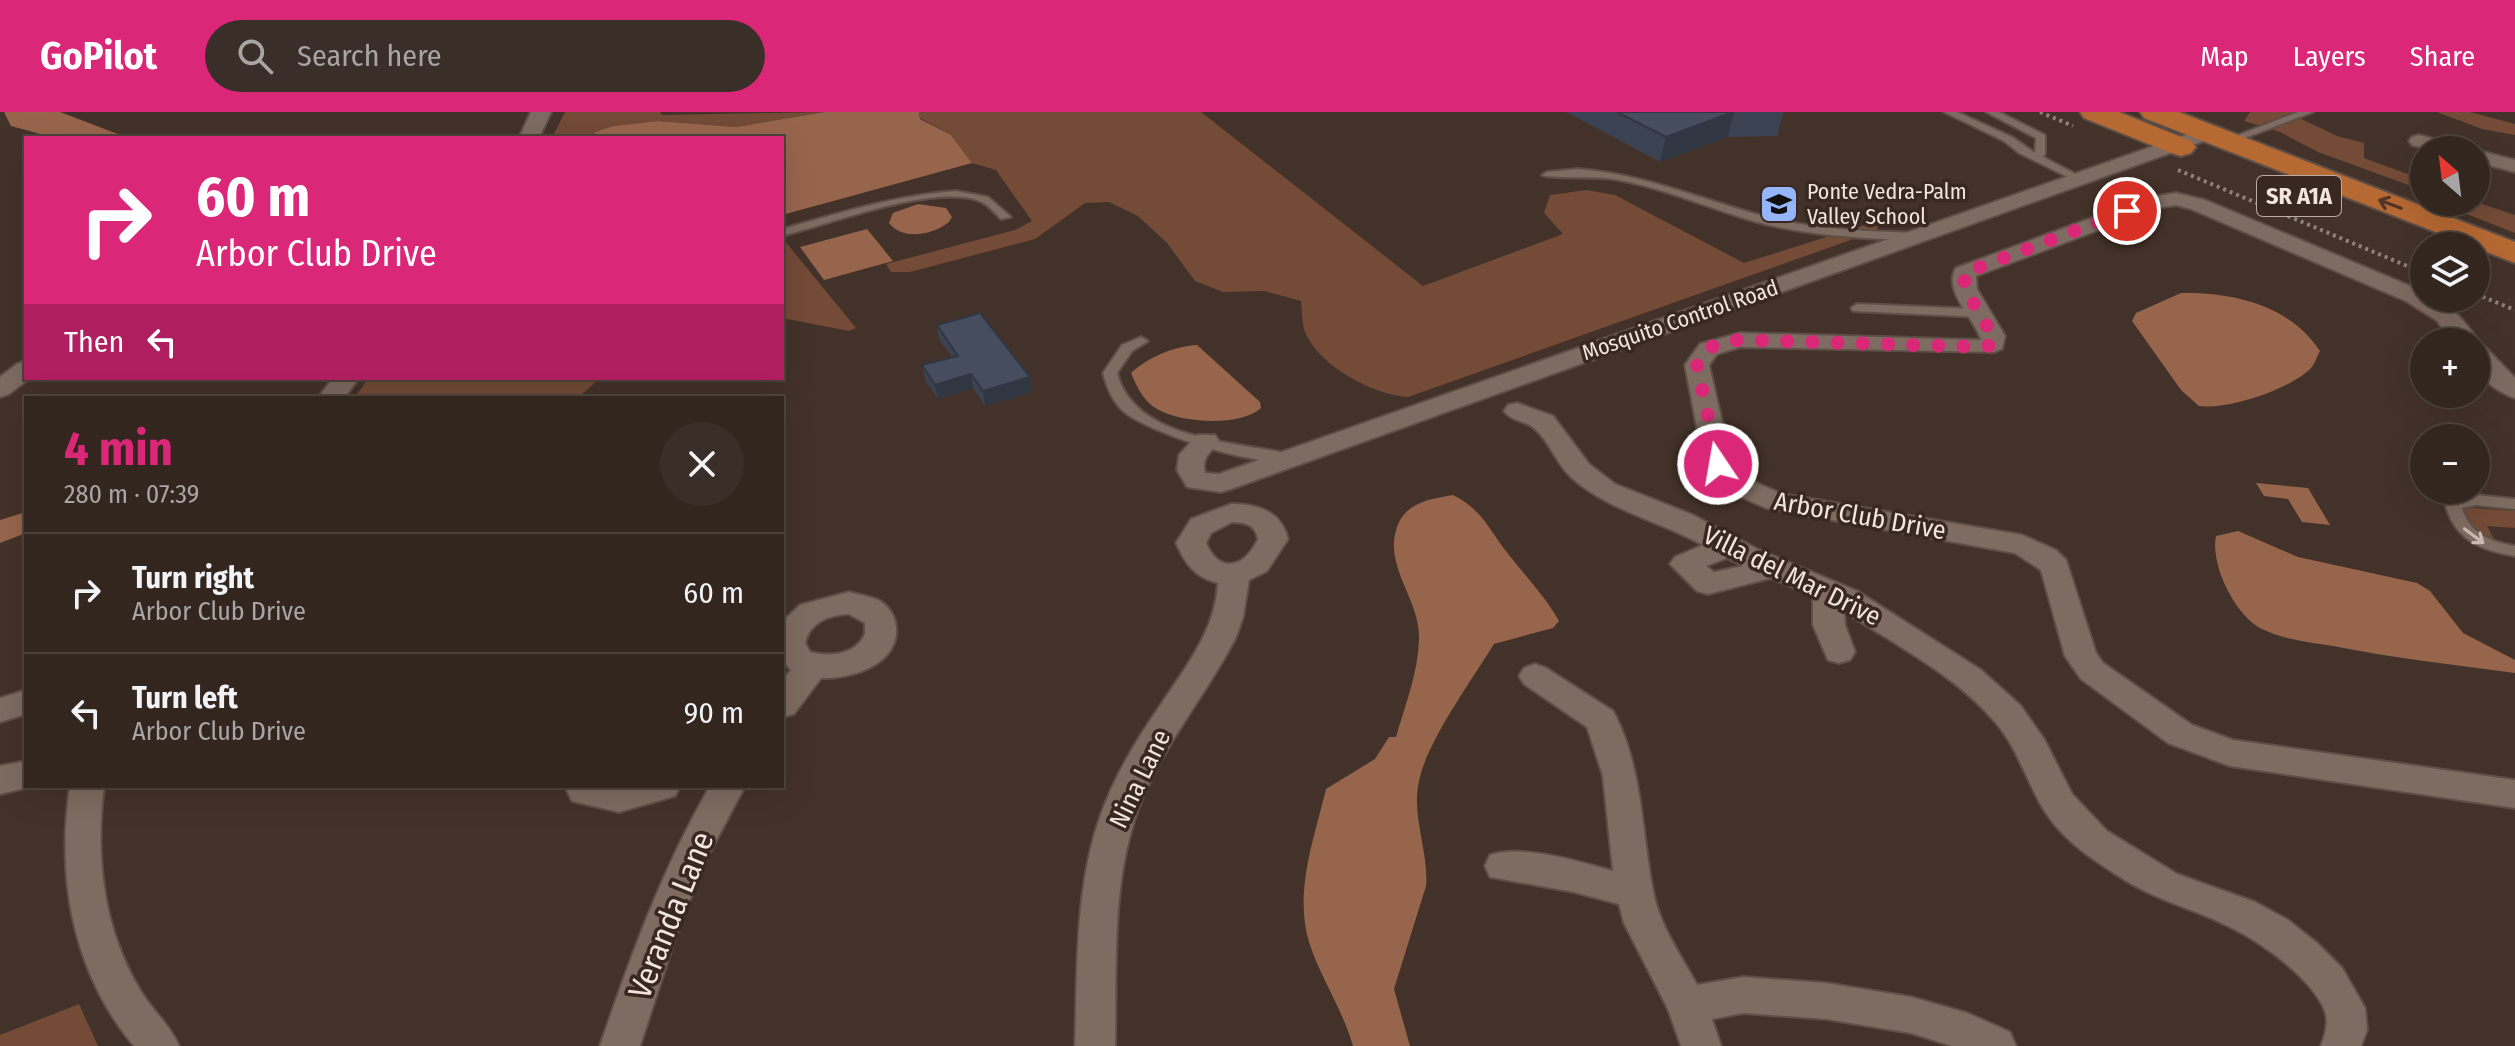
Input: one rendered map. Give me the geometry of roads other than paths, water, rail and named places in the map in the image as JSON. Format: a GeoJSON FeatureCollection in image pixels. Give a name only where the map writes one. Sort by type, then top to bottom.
{"type":"FeatureCollection","features":[{"type":"Feature","properties":{"kind":"main road","name":"SR A1A"},"geometry":{"type":"LineString","coordinates":[[2154,112],[2515,253]]}},
{"type":"Feature","properties":{"kind":"main road","name":"SR A1A"},"geometry":{"type":"LineString","coordinates":[[2087,120],[2175,145],[2410,240]]}},
{"type":"Feature","properties":{"kind":"main road"},"geometry":{"type":"LineString","coordinates":[[2490,273],[2515,283]]}},
{"type":"Feature","properties":{"kind":"street"},"geometry":{"type":"LineString","coordinates":[[530,136],[541,112]]}},
{"type":"Feature","properties":{"kind":"street","name":"Mosquito Control Road"},"geometry":{"type":"LineString","coordinates":[[1206,441],[1195,450],[1189,463],[1190,473],[1197,481],[1221,483],[2175,145],[2218,137]]}},
{"type":"Feature","properties":{"kind":"street"},"geometry":{"type":"LineString","coordinates":[[2490,160],[2515,166]]}},
{"type":"Feature","properties":{"kind":"street","name":"Arbor Club Drive"},"geometry":{"type":"LineString","coordinates":[[2455,328],[2444,315],[2414,296],[2198,204],[2176,199],[2153,202],[1969,269],[1962,279],[1993,336],[1993,344],[1985,347],[1740,340],[1708,348],[1697,365],[1718,464],[1740,486],[1776,502],[2022,545],[2037,551],[2055,567],[2081,656],[2092,671],[2180,734],[2230,753],[2515,794]]}},
{"type":"Feature","properties":{"kind":"street"},"geometry":{"type":"LineString","coordinates":[[0,359],[24,360]]}},
{"type":"Feature","properties":{"kind":"street"},"geometry":{"type":"LineString","coordinates":[[2490,368],[2515,390]]}},
{"type":"Feature","properties":{"kind":"street"},"geometry":{"type":"LineString","coordinates":[[0,389],[24,371]]}},
{"type":"Feature","properties":{"kind":"street","name":"Villa del Mar Drive"},"geometry":{"type":"LineString","coordinates":[[1517,411],[1544,422],[1579,470],[1590,480],[1727,546],[1828,589],[1935,653],[1970,678],[2008,714],[2032,748],[2059,804],[2074,824],[2094,842],[2164,885],[2242,914],[2274,932],[2303,955],[2328,981],[2345,1008],[2347,1030],[2341,1046]]}},
{"type":"Feature","properties":{"kind":"street"},"geometry":{"type":"LineString","coordinates":[[1727,546],[1685,564],[1708,584],[1752,574],[1771,566]]}},
{"type":"Feature","properties":{"kind":"street","name":"Nina Lane"},"geometry":{"type":"LineString","coordinates":[[1095,1046],[1101,898],[1110,841],[1125,799],[1163,728],[1216,648],[1230,613],[1234,575]]}},
{"type":"Feature","properties":{"kind":"street"},"geometry":{"type":"LineString","coordinates":[[1828,589],[1829,625],[1839,652]]}},
{"type":"Feature","properties":{"kind":"street"},"geometry":{"type":"LineString","coordinates":[[784,702],[812,666]]}},
{"type":"Feature","properties":{"kind":"street"},"geometry":{"type":"LineString","coordinates":[[1535,676],[1601,720],[1620,776],[1634,892],[1643,923],[1687,1005],[1701,1046]]}},
{"type":"Feature","properties":{"kind":"street"},"geometry":{"type":"LineString","coordinates":[[0,710],[24,703]]}},
{"type":"Feature","properties":{"kind":"street"},"geometry":{"type":"LineString","coordinates":[[0,780],[24,775]]}},
{"type":"Feature","properties":{"kind":"street"},"geometry":{"type":"LineString","coordinates":[[87,788],[81,854],[86,902],[99,949],[128,1007],[159,1046]]}},
{"type":"Feature","properties":{"kind":"street"},"geometry":{"type":"LineString","coordinates":[[583,788],[584,791],[619,798],[656,788]]}},
{"type":"Feature","properties":{"kind":"street","name":"Veranda Lane"},"geometry":{"type":"LineString","coordinates":[[620,1046],[661,923],[692,851],[727,788]]}},
{"type":"Feature","properties":{"kind":"street"},"geometry":{"type":"LineString","coordinates":[[1503,866],[1574,876],[1634,892]]}},
{"type":"Feature","properties":{"kind":"street"},"geometry":{"type":"LineString","coordinates":[[1687,1005],[1743,995],[1826,1001],[1911,1015],[1967,1032],[1996,1046]]}},
{"type":"Feature","properties":{"kind":"lane"},"geometry":{"type":"LineString","coordinates":[[1949,112],[2008,139],[2035,157],[2080,179]]}},
{"type":"Feature","properties":{"kind":"lane"},"geometry":{"type":"LineString","coordinates":[[1991,112],[2041,137],[2040,154],[2035,157]]}},
{"type":"Feature","properties":{"kind":"lane"},"geometry":{"type":"LineString","coordinates":[[2218,137],[2308,112]]}},
{"type":"Feature","properties":{"kind":"lane"},"geometry":{"type":"LineString","coordinates":[[1547,175],[1567,172],[1636,180],[1787,226],[1862,236],[1916,237]]}},
{"type":"Feature","properties":{"kind":"lane"},"geometry":{"type":"LineString","coordinates":[[784,232],[902,203],[957,194],[986,199],[1005,217]]}},
{"type":"Feature","properties":{"kind":"lane"},"geometry":{"type":"LineString","coordinates":[[1857,308],[1980,313]]}},
{"type":"Feature","properties":{"kind":"lane"},"geometry":{"type":"LineString","coordinates":[[1141,341],[1127,348],[1110,373],[1120,400],[1153,426],[1256,454],[1289,458]]}},
{"type":"Feature","properties":{"kind":"lane"},"geometry":{"type":"LineString","coordinates":[[2515,504],[2472,500],[2454,506],[2462,526],[2474,538],[2499,549],[2515,551]]}},
{"type":"Feature","properties":{"kind":"place","name":"Ponte Vedra-Palm Valley School"},"geometry":{"type":"Point","coordinates":[1779,204]}}]}
